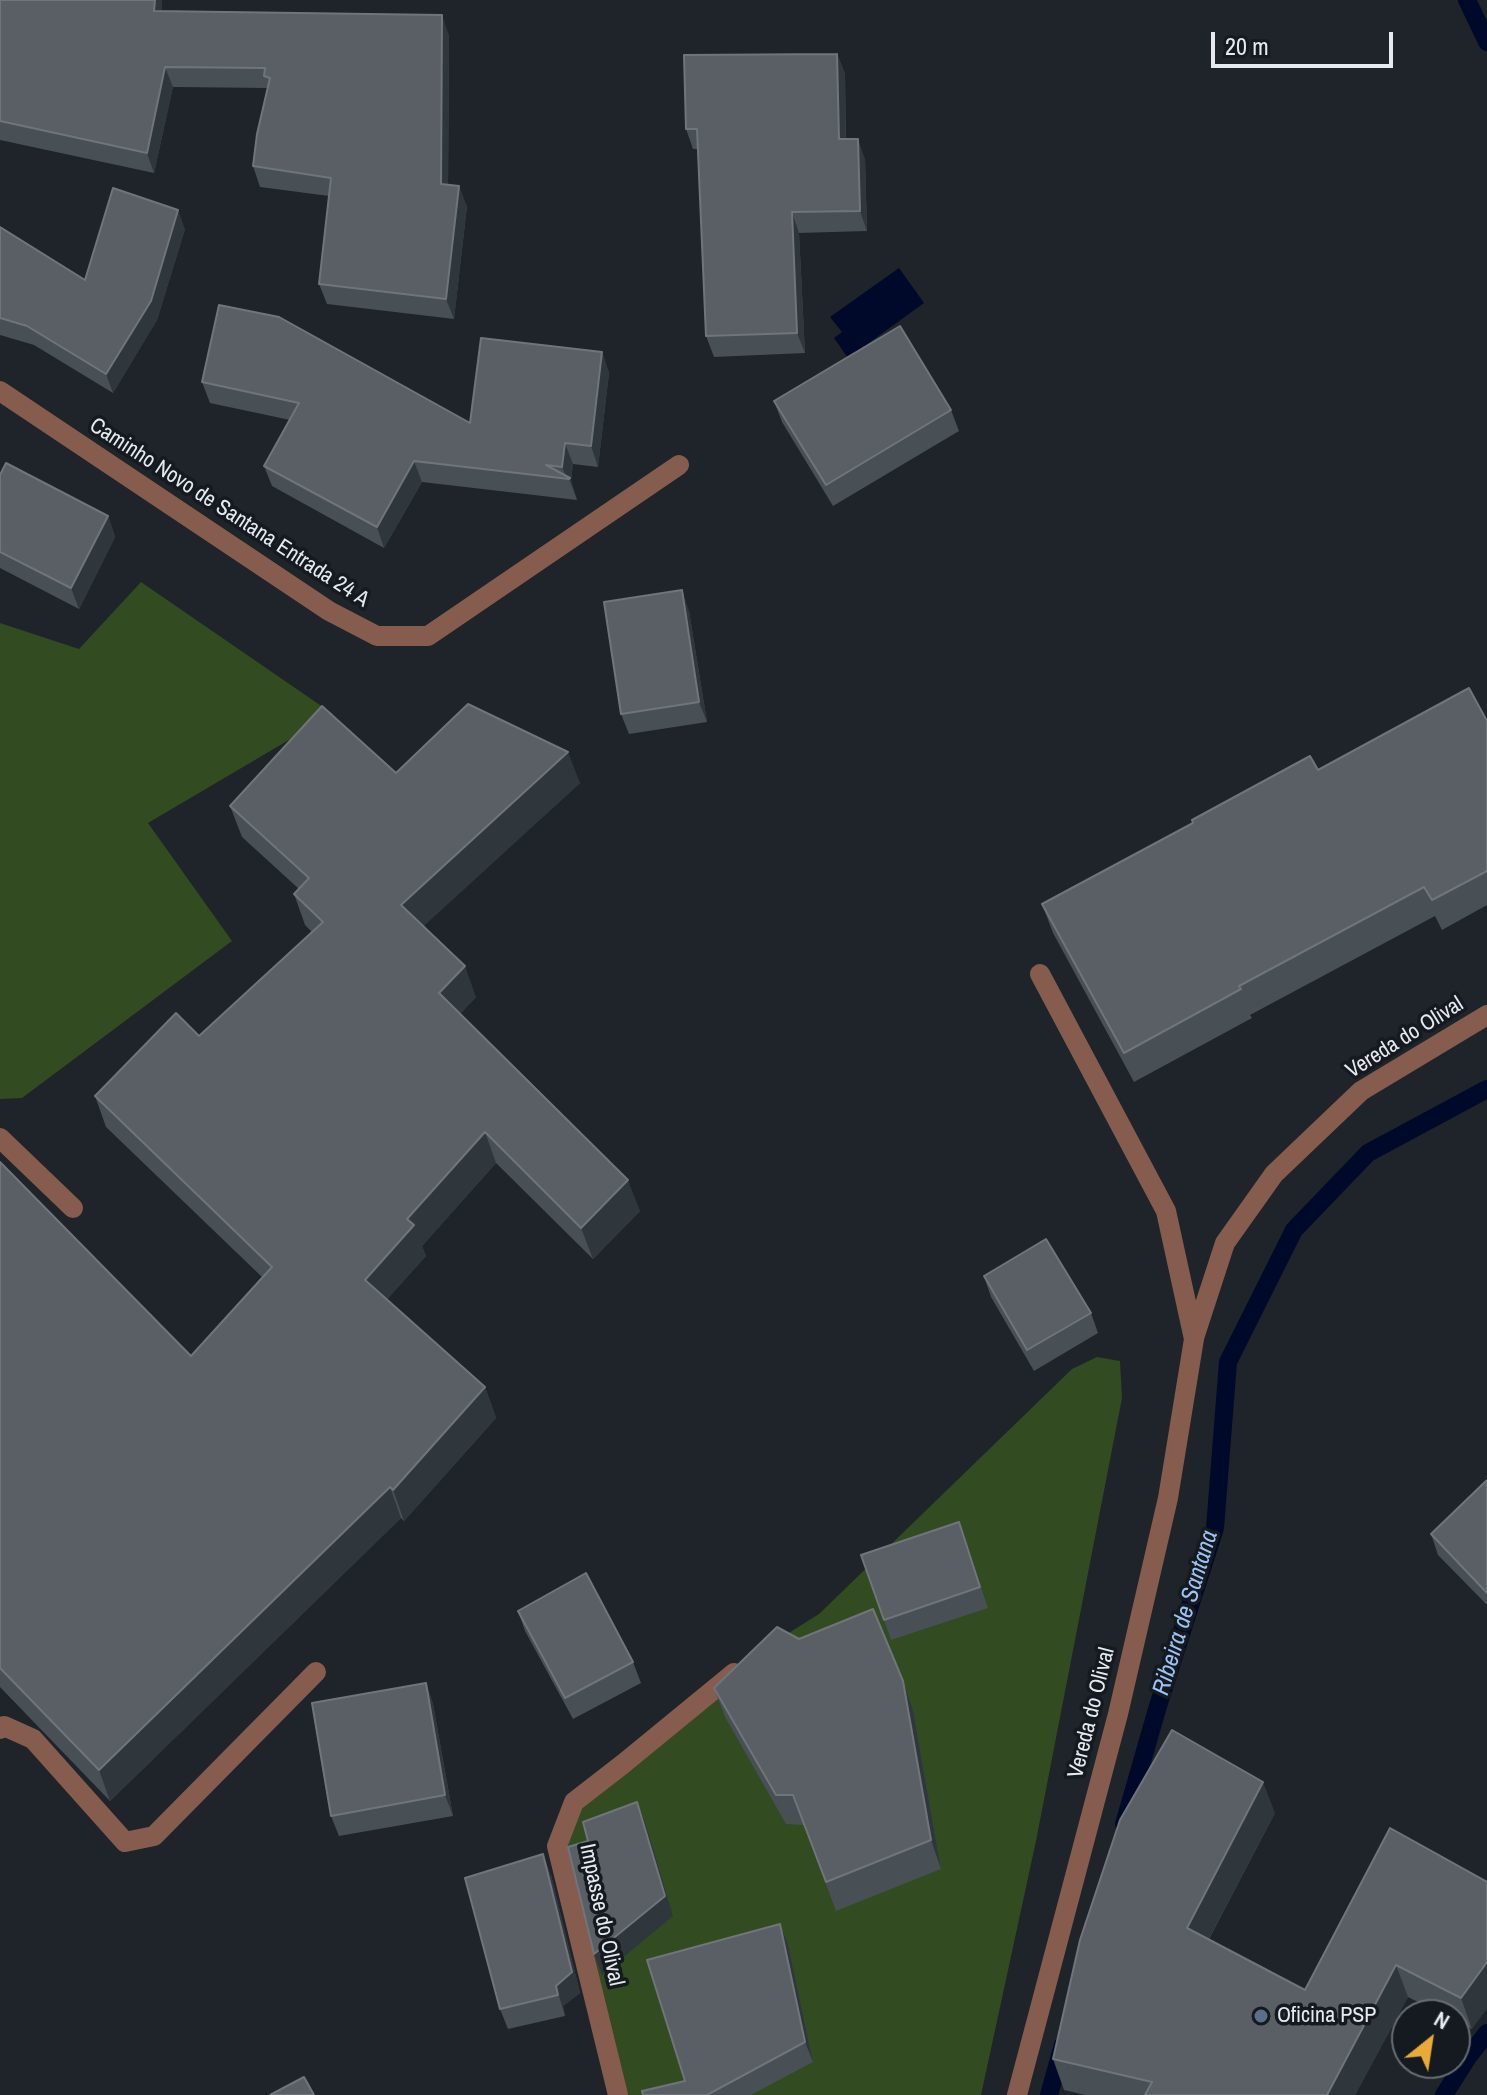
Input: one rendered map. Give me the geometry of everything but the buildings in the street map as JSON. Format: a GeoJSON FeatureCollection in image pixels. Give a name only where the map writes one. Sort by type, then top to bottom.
{"type":"FeatureCollection","features":[{"type":"Feature","properties":{"kind":"street","name":"Caminho Novo de Santana Entrada 24 A"},"geometry":{"type":"LineString","coordinates":[[0,391],[329,611],[377,636],[428,636],[679,465]]}},
{"type":"Feature","properties":{"kind":"street","name":"Vereda do Olival"},"geometry":{"type":"LineString","coordinates":[[1040,974],[1166,1211],[1194,1339]]}},
{"type":"Feature","properties":{"kind":"street","name":"Vereda do Olival"},"geometry":{"type":"LineString","coordinates":[[1017,2095],[1118,1714],[1168,1498],[1194,1339],[1225,1243],[1274,1174],[1361,1091],[1487,1015]]}},
{"type":"Feature","properties":{"kind":"street"},"geometry":{"type":"LineString","coordinates":[[0,1138],[73,1208]]}},
{"type":"Feature","properties":{"kind":"street","name":"Impasse do Olival"},"geometry":{"type":"LineString","coordinates":[[618,2095],[557,1846],[574,1802],[744,1665]]}},
{"type":"Feature","properties":{"kind":"street"},"geometry":{"type":"LineString","coordinates":[[0,1729],[4,1726],[33,1739],[125,1842],[154,1836],[316,1672]]}},
{"type":"Feature","properties":{"kind":"green space"},"geometry":{"type":"Polygon","coordinates":[[[141,582],[333,714],[148,823],[232,941],[22,1098],[0,1099],[0,623],[79,649],[141,582]]]}},
{"type":"Feature","properties":{"kind":"green space"},"geometry":{"type":"Polygon","coordinates":[[[1097,1357],[1120,1361],[1122,1398],[1036,1841],[981,2095],[618,2095],[557,1846],[574,1802],[768,1646],[819,1614],[1072,1369],[1097,1357]]]}},
{"type":"Feature","properties":{"kind":"water"},"geometry":{"type":"Polygon","coordinates":[[[899,268],[924,303],[848,358],[834,338],[842,332],[830,317],[899,268]]]}},
{"type":"Feature","properties":{"kind":"waterway","name":"Ribeira de Santana"},"geometry":{"type":"LineString","coordinates":[[1467,0],[1487,42]]}},
{"type":"Feature","properties":{"kind":"waterway","name":"Ribeira de Santana"},"geometry":{"type":"LineString","coordinates":[[1124,1824],[1215,1528],[1228,1362],[1294,1230],[1368,1153],[1487,1089]]}},
{"type":"Feature","properties":{"kind":"waterway"},"geometry":{"type":"LineString","coordinates":[[1444,2095],[1487,2033]]}},
{"type":"Feature","properties":{"kind":"waterway","name":"Ribeira de Santana"},"geometry":{"type":"LineString","coordinates":[[1049,2095],[1063,2045]]}},
{"type":"Feature","properties":{"kind":"place","name":"Oficina PSP"},"geometry":{"type":"Point","coordinates":[1261,2016]}}]}
